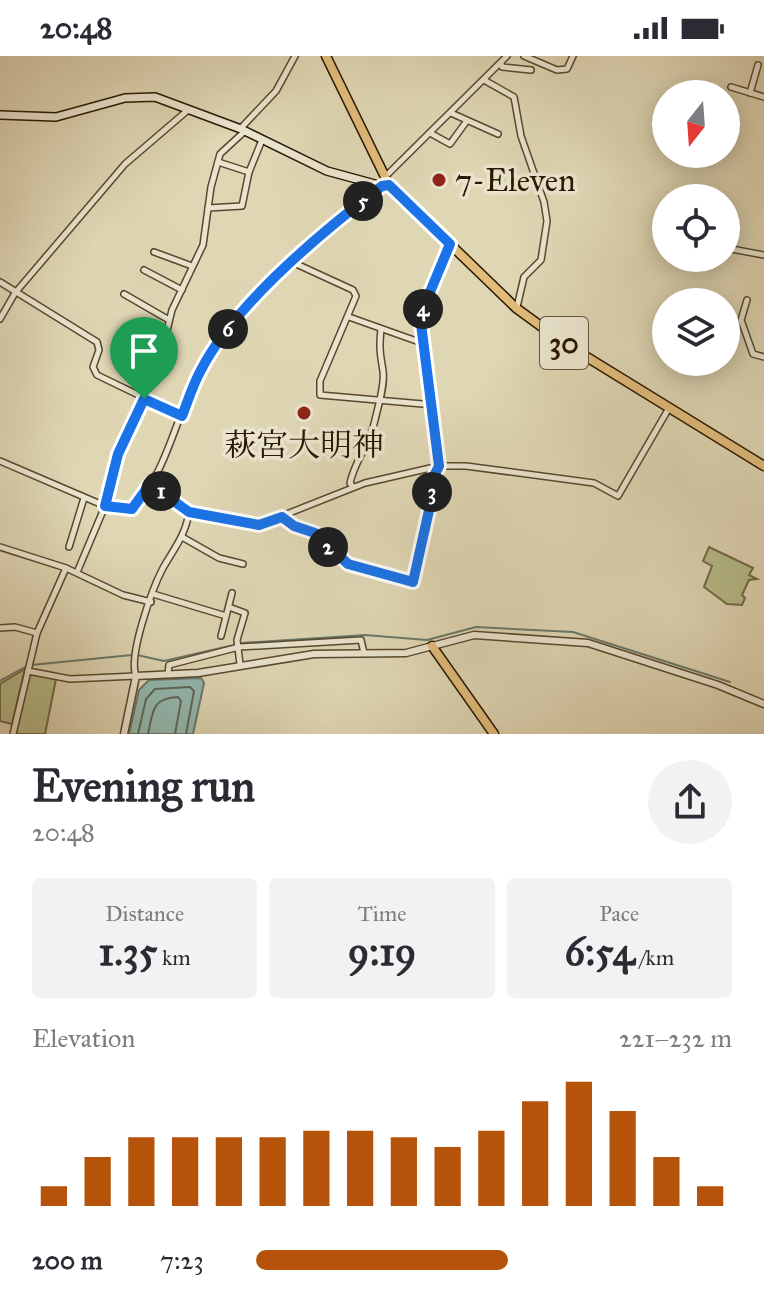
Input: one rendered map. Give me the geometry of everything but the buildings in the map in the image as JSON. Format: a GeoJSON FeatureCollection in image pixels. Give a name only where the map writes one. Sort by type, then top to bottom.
{"type":"FeatureCollection","features":[{"type":"Feature","properties":{"kind":"main road","name":"30"},"geometry":{"type":"LineString","coordinates":[[326,56],[386,182],[516,308],[564,343],[764,466]]}},
{"type":"Feature","properties":{"kind":"main road"},"geometry":{"type":"LineString","coordinates":[[0,115],[56,117],[138,95],[189,109],[243,130],[327,171],[386,182]]}},
{"type":"Feature","properties":{"kind":"main road"},"geometry":{"type":"LineString","coordinates":[[432,646],[494,734]]}},
{"type":"Feature","properties":{"kind":"street"},"geometry":{"type":"LineString","coordinates":[[78,570],[105,506],[118,454],[144,399],[166,341],[169,320],[203,245],[220,154],[276,91],[295,56]]}},
{"type":"Feature","properties":{"kind":"street"},"geometry":{"type":"LineString","coordinates":[[0,461],[105,506],[132,509],[150,484],[200,370],[223,334],[316,236],[386,182],[507,56]]}},
{"type":"Feature","properties":{"kind":"street"},"geometry":{"type":"LineString","coordinates":[[524,56],[557,70],[567,69],[573,56]]}},
{"type":"Feature","properties":{"kind":"street"},"geometry":{"type":"LineString","coordinates":[[501,62],[502,67],[531,70]]}},
{"type":"Feature","properties":{"kind":"street"},"geometry":{"type":"LineString","coordinates":[[750,93],[758,65]]}},
{"type":"Feature","properties":{"kind":"street"},"geometry":{"type":"LineString","coordinates":[[484,80],[514,97],[521,136],[546,212],[541,260],[524,277],[516,308]]}},
{"type":"Feature","properties":{"kind":"street"},"geometry":{"type":"LineString","coordinates":[[740,90],[764,97]]}},
{"type":"Feature","properties":{"kind":"street"},"geometry":{"type":"LineString","coordinates":[[0,319],[15,293],[125,164],[189,109]]}},
{"type":"Feature","properties":{"kind":"street"},"geometry":{"type":"LineString","coordinates":[[451,113],[498,134]]}},
{"type":"Feature","properties":{"kind":"street"},"geometry":{"type":"LineString","coordinates":[[432,134],[450,144],[466,122]]}},
{"type":"Feature","properties":{"kind":"street"},"geometry":{"type":"LineString","coordinates":[[208,208],[242,206],[249,172],[262,140]]}},
{"type":"Feature","properties":{"kind":"street"},"geometry":{"type":"LineString","coordinates":[[218,162],[249,172]]}},
{"type":"Feature","properties":{"kind":"street"},"geometry":{"type":"LineString","coordinates":[[282,517],[294,526],[315,533],[348,564],[413,582],[432,497],[433,478],[439,466],[434,405],[420,316],[450,244]]}},
{"type":"Feature","properties":{"kind":"street"},"geometry":{"type":"LineString","coordinates":[[740,251],[764,255]]}},
{"type":"Feature","properties":{"kind":"street"},"geometry":{"type":"LineString","coordinates":[[154,252],[192,266]]}},
{"type":"Feature","properties":{"kind":"street"},"geometry":{"type":"LineString","coordinates":[[292,262],[353,290],[356,296],[320,381],[320,395],[434,405]]}},
{"type":"Feature","properties":{"kind":"street"},"geometry":{"type":"LineString","coordinates":[[144,270],[182,290]]}},
{"type":"Feature","properties":{"kind":"street"},"geometry":{"type":"LineString","coordinates":[[0,282],[97,342],[99,350],[93,367],[97,375],[182,416]]}},
{"type":"Feature","properties":{"kind":"street"},"geometry":{"type":"LineString","coordinates":[[124,294],[169,320]]}},
{"type":"Feature","properties":{"kind":"street"},"geometry":{"type":"LineString","coordinates":[[747,300],[741,320],[753,354],[764,357]]}},
{"type":"Feature","properties":{"kind":"street"},"geometry":{"type":"LineString","coordinates":[[349,317],[425,344]]}},
{"type":"Feature","properties":{"kind":"street"},"geometry":{"type":"LineString","coordinates":[[353,487],[350,483],[355,460],[368,443],[383,373],[378,358],[381,329]]}},
{"type":"Feature","properties":{"kind":"street"},"geometry":{"type":"LineString","coordinates":[[150,484],[189,512],[259,525],[353,487],[439,466],[466,466],[594,483],[618,496],[669,407]]}},
{"type":"Feature","properties":{"kind":"street"},"geometry":{"type":"LineString","coordinates":[[69,547],[84,498]]}},
{"type":"Feature","properties":{"kind":"street"},"geometry":{"type":"LineString","coordinates":[[124,734],[136,676],[135,653],[161,571],[182,537],[189,512]]}},
{"type":"Feature","properties":{"kind":"street"},"geometry":{"type":"LineString","coordinates":[[182,537],[219,558],[243,564]]}},
{"type":"Feature","properties":{"kind":"street"},"geometry":{"type":"LineString","coordinates":[[0,547],[78,570],[123,595],[151,602]]}},
{"type":"Feature","properties":{"kind":"street"},"geometry":{"type":"LineString","coordinates":[[13,734],[37,633],[66,568]]}},
{"type":"Feature","properties":{"kind":"street"},"geometry":{"type":"LineString","coordinates":[[221,636],[232,593]]}},
{"type":"Feature","properties":{"kind":"street"},"geometry":{"type":"LineString","coordinates":[[153,594],[226,616]]}},
{"type":"Feature","properties":{"kind":"street"},"geometry":{"type":"LineString","coordinates":[[229,607],[245,613],[239,647],[240,664]]}},
{"type":"Feature","properties":{"kind":"street"},"geometry":{"type":"LineString","coordinates":[[0,628],[15,627],[37,633]]}},
{"type":"Feature","properties":{"kind":"street"},"geometry":{"type":"LineString","coordinates":[[28,671],[70,679],[168,674],[314,654],[406,653],[474,635],[588,643],[718,685],[764,704]]}},
{"type":"Feature","properties":{"kind":"street"},"geometry":{"type":"LineString","coordinates":[[168,674],[169,665],[239,647],[361,640],[364,653]]}},
{"type":"Feature","properties":{"kind":"green space"},"geometry":{"type":"Polygon","coordinates":[[[709,547],[753,568],[749,575],[757,579],[749,580],[742,595],[745,598],[742,605],[727,604],[704,587],[712,566],[703,561],[709,547]]]}},
{"type":"Feature","properties":{"kind":"green space"},"geometry":{"type":"Polygon","coordinates":[[[25,669],[12,724],[0,721],[0,684],[25,669]]]}},
{"type":"Feature","properties":{"kind":"green space"},"geometry":{"type":"Polygon","coordinates":[[[33,674],[56,679],[45,734],[16,734],[29,677],[33,674]]]}},
{"type":"Feature","properties":{"kind":"water"},"geometry":{"type":"Polygon","coordinates":[[[201,678],[204,683],[193,734],[129,734],[139,690],[149,680],[201,678]]]}},
{"type":"Feature","properties":{"kind":"waterway"},"geometry":{"type":"LineString","coordinates":[[242,643],[365,635],[427,640],[476,627],[573,632],[730,682]]}},
{"type":"Feature","properties":{"kind":"waterway"},"geometry":{"type":"LineString","coordinates":[[137,655],[164,661],[234,645]]}},
{"type":"Feature","properties":{"kind":"waterway"},"geometry":{"type":"LineString","coordinates":[[31,665],[132,655]]}},
{"type":"Feature","properties":{"kind":"waterway"},"geometry":{"type":"LineString","coordinates":[[0,681],[25,667]]}},
{"type":"Feature","properties":{"kind":"place","name":"7-Eleven"},"geometry":{"type":"Point","coordinates":[439,180]}},
{"type":"Feature","properties":{"kind":"place","name":"萩宮大明神"},"geometry":{"type":"Point","coordinates":[304,413]}},
{"type":"Feature","properties":{"kind":"route"},"geometry":{"type":"LineString","coordinates":[[389,185],[450,244],[420,316],[434,405],[439,466],[433,478],[432,497],[419,544],[413,582],[378,575],[348,564],[315,533],[294,526],[282,517],[259,525],[189,512],[150,484],[132,509],[105,506],[115,476],[118,454],[144,399],[182,416],[200,370],[223,334],[316,236],[382,186],[389,185]]}}]}
